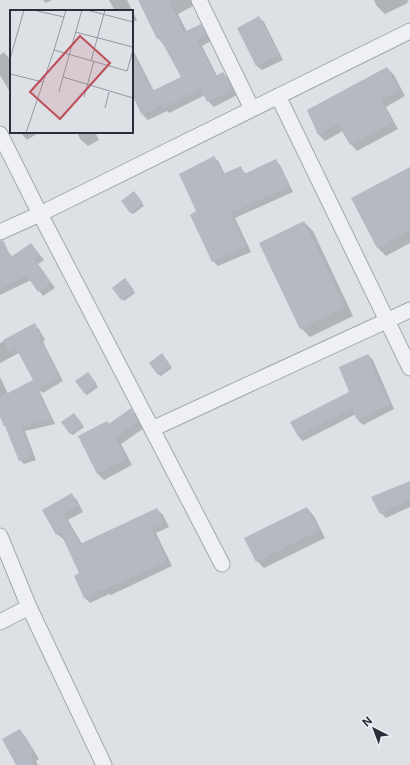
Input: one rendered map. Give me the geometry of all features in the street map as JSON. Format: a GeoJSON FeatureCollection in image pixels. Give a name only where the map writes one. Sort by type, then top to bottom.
{"type":"FeatureCollection","features":[{"type":"Feature","properties":{"kind":"street"},"geometry":{"type":"LineString","coordinates":[[199,0],[252,109]]}},
{"type":"Feature","properties":{"kind":"street"},"geometry":{"type":"LineString","coordinates":[[0,232],[40,214],[410,31]]}},
{"type":"Feature","properties":{"kind":"street"},"geometry":{"type":"LineString","coordinates":[[278,96],[410,368]]}},
{"type":"Feature","properties":{"kind":"street"},"geometry":{"type":"LineString","coordinates":[[0,134],[222,564]]}},
{"type":"Feature","properties":{"kind":"street"},"geometry":{"type":"LineString","coordinates":[[152,429],[410,310]]}},
{"type":"Feature","properties":{"kind":"street"},"geometry":{"type":"LineString","coordinates":[[0,536],[29,607],[104,765]]}},
{"type":"Feature","properties":{"kind":"street"},"geometry":{"type":"LineString","coordinates":[[0,622],[29,607]]}},
{"type":"Feature","properties":{"kind":"building"},"geometry":{"type":"Polygon","coordinates":[[[138,0],[169,0],[184,32],[201,24],[206,35],[197,40],[215,76],[223,72],[232,90],[207,102],[201,89],[163,108],[162,105],[142,115],[133,97],[133,52],[152,91],[181,77],[160,38],[157,39],[138,0]]]}},
{"type":"Feature","properties":{"kind":"building"},"geometry":{"type":"Polygon","coordinates":[[[259,16],[279,55],[256,66],[237,28],[259,16]]]}},
{"type":"Feature","properties":{"kind":"building"},"geometry":{"type":"Polygon","coordinates":[[[387,67],[399,90],[381,100],[393,122],[350,145],[338,124],[318,135],[307,110],[387,67]]]}},
{"type":"Feature","properties":{"kind":"building"},"geometry":{"type":"Polygon","coordinates":[[[214,156],[223,174],[241,166],[244,174],[276,159],[289,187],[230,213],[246,247],[212,262],[190,215],[196,211],[179,174],[214,156]]]}},
{"type":"Feature","properties":{"kind":"building"},"geometry":{"type":"Polygon","coordinates":[[[410,167],[410,230],[377,248],[351,198],[410,167]]]}},
{"type":"Feature","properties":{"kind":"building"},"geometry":{"type":"Polygon","coordinates":[[[134,191],[143,203],[130,213],[121,201],[134,191]]]}},
{"type":"Feature","properties":{"kind":"building"},"geometry":{"type":"Polygon","coordinates":[[[304,221],[345,307],[300,329],[259,243],[304,221]]]}},
{"type":"Feature","properties":{"kind":"building"},"geometry":{"type":"Polygon","coordinates":[[[3,240],[11,257],[31,243],[40,255],[34,259],[51,283],[38,292],[27,276],[0,289],[0,241],[3,240]]]}},
{"type":"Feature","properties":{"kind":"building"},"geometry":{"type":"Polygon","coordinates":[[[125,278],[134,290],[121,300],[112,288],[125,278]]]}},
{"type":"Feature","properties":{"kind":"building"},"geometry":{"type":"Polygon","coordinates":[[[35,323],[41,336],[39,337],[60,377],[37,389],[36,387],[51,419],[21,427],[32,455],[19,461],[0,417],[0,397],[33,380],[16,348],[9,352],[3,340],[35,323]]]}},
{"type":"Feature","properties":{"kind":"building"},"geometry":{"type":"Polygon","coordinates":[[[162,353],[171,366],[158,375],[149,363],[162,353]]]}},
{"type":"Feature","properties":{"kind":"building"},"geometry":{"type":"Polygon","coordinates":[[[368,354],[390,404],[357,420],[352,409],[298,436],[290,422],[349,392],[339,367],[368,354]]]}},
{"type":"Feature","properties":{"kind":"building"},"geometry":{"type":"Polygon","coordinates":[[[88,372],[97,384],[84,393],[75,381],[88,372]]]}},
{"type":"Feature","properties":{"kind":"building"},"geometry":{"type":"Polygon","coordinates":[[[131,408],[138,422],[115,437],[126,459],[97,474],[78,436],[107,421],[109,424],[131,408]]]}},
{"type":"Feature","properties":{"kind":"building"},"geometry":{"type":"Polygon","coordinates":[[[74,413],[83,425],[70,434],[61,422],[74,413]]]}},
{"type":"Feature","properties":{"kind":"building"},"geometry":{"type":"Polygon","coordinates":[[[410,481],[410,500],[380,514],[371,497],[410,481]]]}},
{"type":"Feature","properties":{"kind":"building"},"geometry":{"type":"Polygon","coordinates":[[[72,493],[78,506],[63,514],[80,544],[157,508],[164,522],[151,527],[167,561],[84,598],[74,576],[79,573],[60,532],[56,535],[42,510],[72,493]]]}},
{"type":"Feature","properties":{"kind":"building"},"geometry":{"type":"Polygon","coordinates":[[[307,507],[319,531],[256,562],[244,538],[307,507]]]}},
{"type":"Feature","properties":{"kind":"building"},"geometry":{"type":"Polygon","coordinates":[[[20,729],[34,753],[30,755],[35,765],[16,765],[2,739],[20,729]]]}}]}
